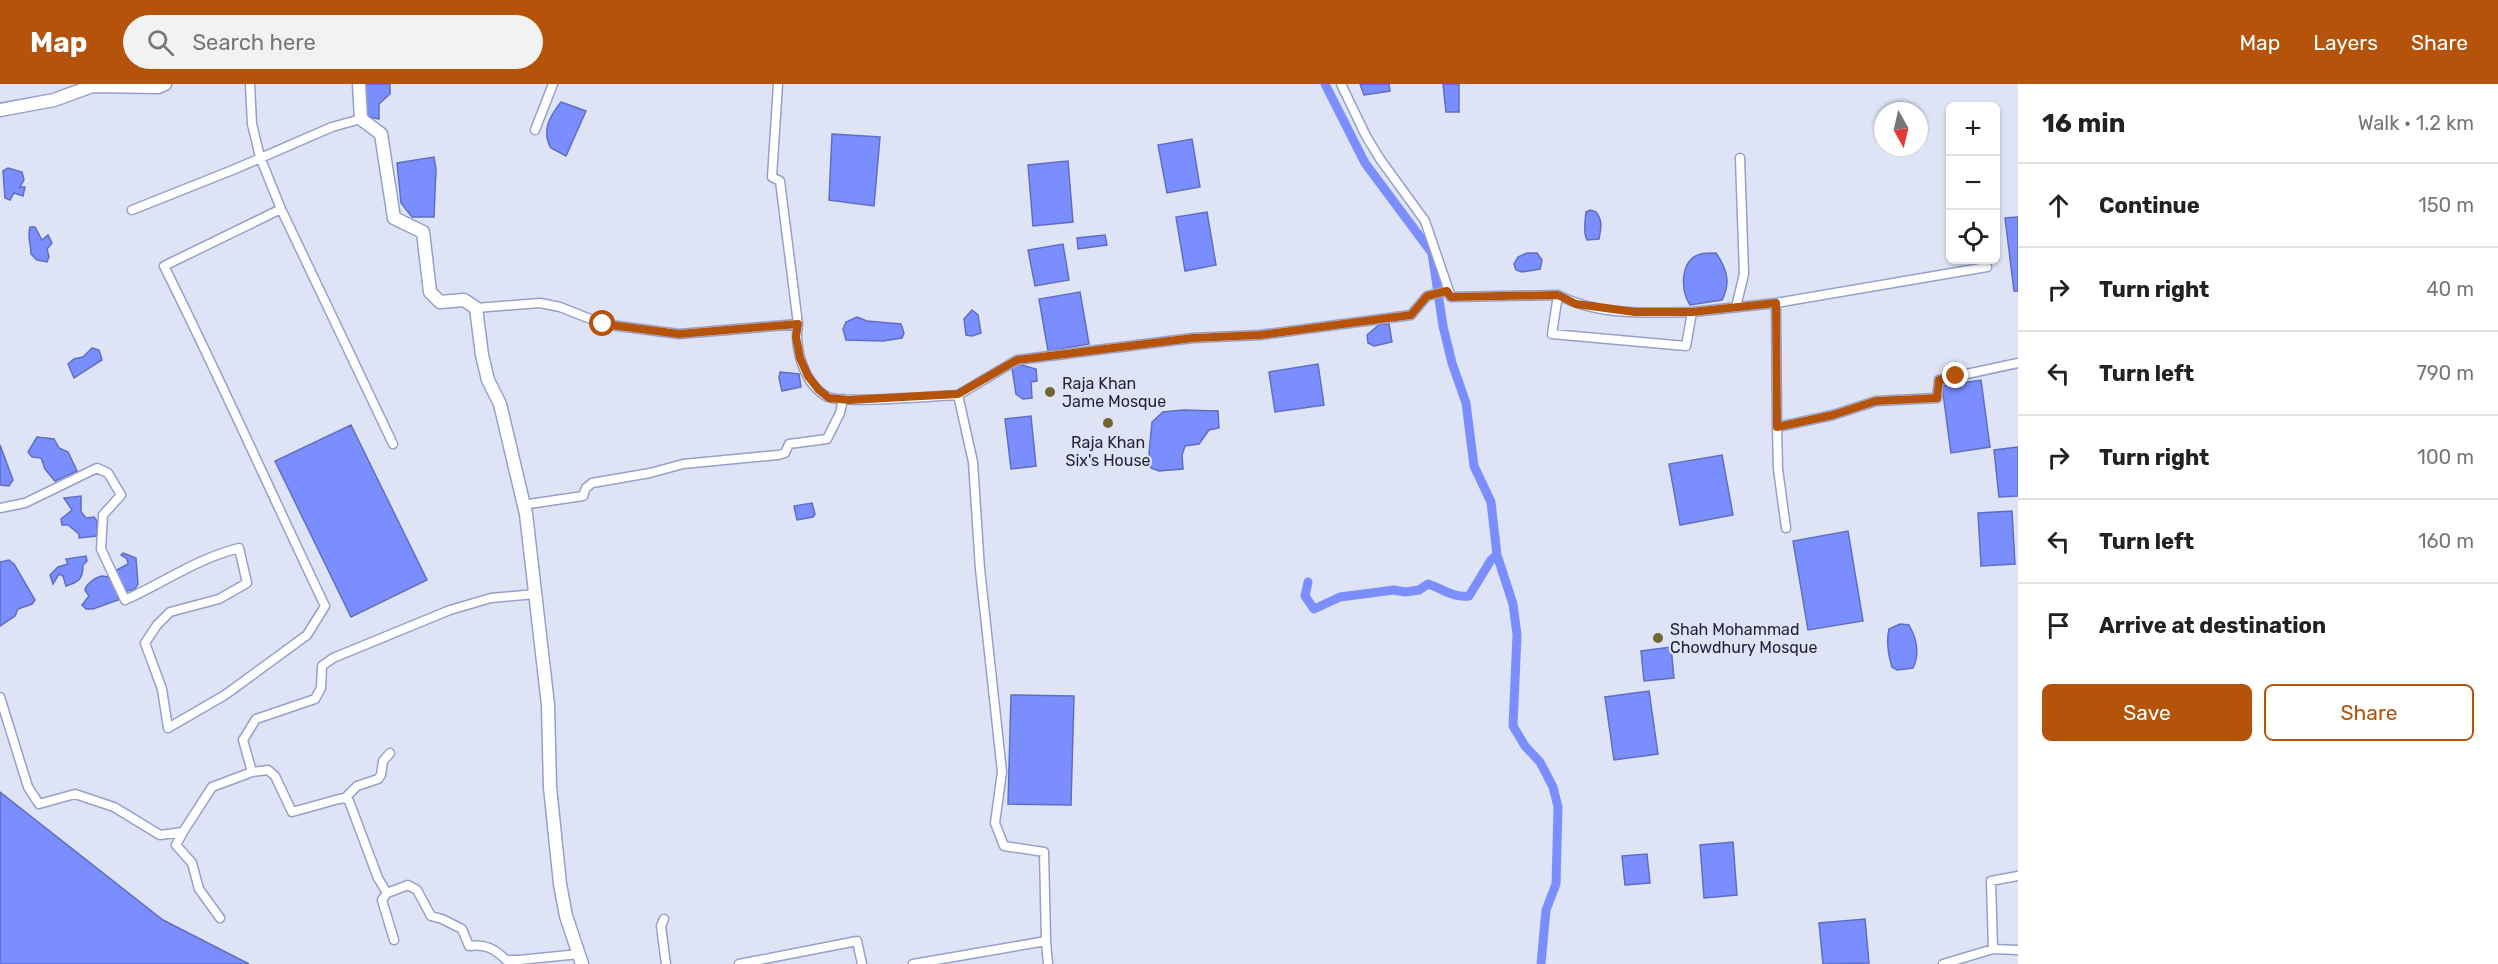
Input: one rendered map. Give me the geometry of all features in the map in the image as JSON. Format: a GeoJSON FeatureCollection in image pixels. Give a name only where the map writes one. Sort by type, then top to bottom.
{"type":"FeatureCollection","features":[{"type":"Feature","properties":{"kind":"street"},"geometry":{"type":"LineString","coordinates":[[0,110],[54,100],[92,86],[158,87],[165,84]]}},
{"type":"Feature","properties":{"kind":"street"},"geometry":{"type":"LineString","coordinates":[[250,84],[252,124],[260,158],[281,209],[393,444]]}},
{"type":"Feature","properties":{"kind":"street"},"geometry":{"type":"LineString","coordinates":[[359,84],[361,119],[381,134],[394,218],[423,232],[430,292],[440,303],[464,300],[476,308],[540,303],[560,307],[603,324],[679,334],[798,324]]}},
{"type":"Feature","properties":{"kind":"street"},"geometry":{"type":"LineString","coordinates":[[535,130],[553,84]]}},
{"type":"Feature","properties":{"kind":"street"},"geometry":{"type":"LineString","coordinates":[[778,84],[772,177],[780,181],[798,324],[796,337],[800,358],[808,376],[829,398],[958,394],[1017,360],[1193,338],[1260,335],[1411,315],[1427,296],[1447,291]]}},
{"type":"Feature","properties":{"kind":"street"},"geometry":{"type":"LineString","coordinates":[[1341,84],[1366,136],[1380,159],[1425,221],[1447,291],[1451,297],[1558,295],[1576,304],[1595,308],[1635,312],[1692,312],[1776,303],[1987,267]]}},
{"type":"Feature","properties":{"kind":"street"},"geometry":{"type":"LineString","coordinates":[[132,210],[332,126],[361,119]]}},
{"type":"Feature","properties":{"kind":"street"},"geometry":{"type":"LineString","coordinates":[[1736,307],[1744,274],[1740,158]]}},
{"type":"Feature","properties":{"kind":"street"},"geometry":{"type":"LineString","coordinates":[[0,508],[25,503],[98,468],[108,472],[121,495],[103,515],[101,549],[125,600],[215,554],[239,548],[247,583],[219,599],[170,612],[157,625],[145,643],[162,689],[168,728],[225,695],[306,635],[325,606],[223,385],[164,266],[281,209]]}},
{"type":"Feature","properties":{"kind":"street"},"geometry":{"type":"LineString","coordinates":[[1558,295],[1552,334],[1686,346],[1692,312]]}},
{"type":"Feature","properties":{"kind":"street"},"geometry":{"type":"LineString","coordinates":[[1776,303],[1778,469],[1786,528]]}},
{"type":"Feature","properties":{"kind":"street"},"geometry":{"type":"LineString","coordinates":[[394,940],[382,900],[387,892],[408,885],[417,890],[431,916],[462,929],[469,945],[482,944],[496,950],[506,960],[580,959],[566,916],[560,884],[550,787],[548,705],[526,514],[522,505],[500,404],[488,380],[482,355],[476,308]]}},
{"type":"Feature","properties":{"kind":"street"},"geometry":{"type":"LineString","coordinates":[[1777,427],[1833,415],[1876,401],[1937,398],[1939,380],[2018,363]]}},
{"type":"Feature","properties":{"kind":"street"},"geometry":{"type":"LineString","coordinates":[[958,394],[973,462],[980,569],[1002,772],[995,823],[1004,846],[1044,852],[1048,964]]}},
{"type":"Feature","properties":{"kind":"street"},"geometry":{"type":"LineString","coordinates":[[522,505],[584,496],[586,488],[592,483],[683,465],[785,453],[789,444],[827,439],[840,413],[843,399]]}},
{"type":"Feature","properties":{"kind":"street"},"geometry":{"type":"LineString","coordinates":[[252,772],[243,740],[256,719],[315,699],[321,688],[322,666],[333,658],[450,610],[491,598],[535,594]]}},
{"type":"Feature","properties":{"kind":"street"},"geometry":{"type":"LineString","coordinates":[[0,697],[28,787],[39,804],[75,794],[114,807],[160,835],[183,832]]}},
{"type":"Feature","properties":{"kind":"street"},"geometry":{"type":"LineString","coordinates":[[220,918],[199,889],[192,863],[176,845],[213,787],[252,772],[268,770],[275,776],[292,813],[345,798],[357,786],[378,779],[381,775],[383,761],[390,753]]}},
{"type":"Feature","properties":{"kind":"street"},"geometry":{"type":"LineString","coordinates":[[345,798],[349,801],[378,878],[387,892]]}},
{"type":"Feature","properties":{"kind":"street"},"geometry":{"type":"LineString","coordinates":[[1993,949],[1991,881],[2018,876]]}},
{"type":"Feature","properties":{"kind":"street"},"geometry":{"type":"LineString","coordinates":[[664,919],[661,926],[666,964]]}},
{"type":"Feature","properties":{"kind":"street"},"geometry":{"type":"LineString","coordinates":[[739,964],[857,940],[862,964]]}},
{"type":"Feature","properties":{"kind":"street"},"geometry":{"type":"LineString","coordinates":[[913,964],[1046,941]]}},
{"type":"Feature","properties":{"kind":"street"},"geometry":{"type":"LineString","coordinates":[[1943,964],[1993,949],[2018,950]]}},
{"type":"Feature","properties":{"kind":"water"},"geometry":{"type":"Polygon","coordinates":[[[362,84],[390,84],[390,94],[379,104],[379,119],[364,116],[362,84]]]}},
{"type":"Feature","properties":{"kind":"water"},"geometry":{"type":"Polygon","coordinates":[[[1360,84],[1389,84],[1390,91],[1364,95],[1360,84]]]}},
{"type":"Feature","properties":{"kind":"water"},"geometry":{"type":"Polygon","coordinates":[[[1443,84],[1459,84],[1459,112],[1446,112],[1443,84]]]}},
{"type":"Feature","properties":{"kind":"water"},"geometry":{"type":"Polygon","coordinates":[[[561,102],[586,111],[566,156],[551,148],[547,136],[550,118],[561,102]]]}},
{"type":"Feature","properties":{"kind":"water"},"geometry":{"type":"Polygon","coordinates":[[[832,134],[880,137],[874,206],[829,200],[832,134]]]}},
{"type":"Feature","properties":{"kind":"water"},"geometry":{"type":"Polygon","coordinates":[[[1192,139],[1200,187],[1167,193],[1158,145],[1192,139]]]}},
{"type":"Feature","properties":{"kind":"water"},"geometry":{"type":"Polygon","coordinates":[[[434,157],[436,169],[434,217],[412,217],[401,203],[397,163],[434,157]]]}},
{"type":"Feature","properties":{"kind":"water"},"geometry":{"type":"Polygon","coordinates":[[[1068,161],[1073,222],[1033,226],[1028,165],[1068,161]]]}},
{"type":"Feature","properties":{"kind":"water"},"geometry":{"type":"Polygon","coordinates":[[[8,168],[22,172],[24,180],[20,187],[25,187],[23,196],[14,193],[10,200],[5,198],[3,171],[8,168]]]}},
{"type":"Feature","properties":{"kind":"water"},"geometry":{"type":"Polygon","coordinates":[[[1590,210],[1596,212],[1600,218],[1599,239],[1587,240],[1586,237],[1586,212],[1590,210]]]}},
{"type":"Feature","properties":{"kind":"water"},"geometry":{"type":"Polygon","coordinates":[[[1207,212],[1216,265],[1185,271],[1176,217],[1207,212]]]}},
{"type":"Feature","properties":{"kind":"water"},"geometry":{"type":"Polygon","coordinates":[[[2018,217],[2018,291],[2014,291],[2005,218],[2018,217]]]}},
{"type":"Feature","properties":{"kind":"water"},"geometry":{"type":"Polygon","coordinates":[[[30,227],[35,227],[42,240],[48,235],[52,243],[47,249],[49,257],[47,262],[37,260],[31,254],[30,227]]]}},
{"type":"Feature","properties":{"kind":"water"},"geometry":{"type":"Polygon","coordinates":[[[1105,235],[1107,245],[1078,249],[1077,238],[1105,235]]]}},
{"type":"Feature","properties":{"kind":"water"},"geometry":{"type":"Polygon","coordinates":[[[1063,244],[1069,280],[1035,286],[1028,250],[1063,244]]]}},
{"type":"Feature","properties":{"kind":"water"},"geometry":{"type":"Polygon","coordinates":[[[1527,253],[1537,253],[1542,260],[1540,269],[1522,272],[1516,270],[1514,264],[1518,257],[1527,253]]]}},
{"type":"Feature","properties":{"kind":"water"},"geometry":{"type":"Polygon","coordinates":[[[1716,253],[1723,265],[1727,282],[1722,300],[1690,305],[1684,284],[1689,262],[1694,257],[1703,254],[1716,253]]]}},
{"type":"Feature","properties":{"kind":"water"},"geometry":{"type":"Polygon","coordinates":[[[1080,292],[1089,344],[1048,351],[1039,299],[1080,292]]]}},
{"type":"Feature","properties":{"kind":"water"},"geometry":{"type":"Polygon","coordinates":[[[972,310],[978,315],[981,333],[972,336],[966,335],[964,319],[972,310]]]}},
{"type":"Feature","properties":{"kind":"water"},"geometry":{"type":"Polygon","coordinates":[[[857,317],[867,321],[901,324],[904,333],[902,338],[883,341],[846,340],[843,329],[846,322],[857,317]]]}},
{"type":"Feature","properties":{"kind":"water"},"geometry":{"type":"Polygon","coordinates":[[[1380,324],[1389,324],[1392,342],[1374,346],[1368,343],[1367,335],[1380,324]]]}},
{"type":"Feature","properties":{"kind":"water"},"geometry":{"type":"Polygon","coordinates":[[[92,348],[99,350],[102,360],[74,378],[68,364],[74,359],[83,357],[92,348]]]}},
{"type":"Feature","properties":{"kind":"water"},"geometry":{"type":"Polygon","coordinates":[[[1018,364],[1036,369],[1037,381],[1031,382],[1032,398],[1023,399],[1016,394],[1012,368],[1018,364]]]}},
{"type":"Feature","properties":{"kind":"water"},"geometry":{"type":"Polygon","coordinates":[[[1318,364],[1324,405],[1275,412],[1269,372],[1318,364]]]}},
{"type":"Feature","properties":{"kind":"water"},"geometry":{"type":"Polygon","coordinates":[[[780,372],[799,374],[801,387],[782,391],[780,372]]]}},
{"type":"Feature","properties":{"kind":"water"},"geometry":{"type":"Polygon","coordinates":[[[1981,380],[1990,447],[1951,453],[1942,386],[1981,380]]]}},
{"type":"Feature","properties":{"kind":"water"},"geometry":{"type":"Polygon","coordinates":[[[1218,411],[1219,428],[1209,430],[1199,444],[1185,446],[1182,455],[1183,469],[1159,471],[1151,468],[1149,453],[1152,422],[1163,412],[1218,411]]]}},
{"type":"Feature","properties":{"kind":"water"},"geometry":{"type":"Polygon","coordinates":[[[1031,416],[1036,466],[1011,469],[1005,419],[1031,416]]]}},
{"type":"Feature","properties":{"kind":"water"},"geometry":{"type":"Polygon","coordinates":[[[351,425],[427,580],[351,617],[275,461],[351,425]]]}},
{"type":"Feature","properties":{"kind":"water"},"geometry":{"type":"Polygon","coordinates":[[[37,437],[54,439],[59,448],[68,452],[77,471],[55,481],[45,469],[41,458],[32,457],[28,452],[37,437]]]}},
{"type":"Feature","properties":{"kind":"water"},"geometry":{"type":"Polygon","coordinates":[[[0,445],[13,480],[9,486],[0,485],[0,445]]]}},
{"type":"Feature","properties":{"kind":"water"},"geometry":{"type":"Polygon","coordinates":[[[2018,447],[2018,496],[1999,497],[1994,450],[2018,447]]]}},
{"type":"Feature","properties":{"kind":"water"},"geometry":{"type":"Polygon","coordinates":[[[1722,455],[1733,515],[1680,525],[1669,464],[1722,455]]]}},
{"type":"Feature","properties":{"kind":"water"},"geometry":{"type":"Polygon","coordinates":[[[81,496],[81,512],[86,518],[94,517],[97,521],[97,536],[79,538],[79,534],[68,525],[62,525],[61,519],[72,510],[64,498],[81,496]]]}},
{"type":"Feature","properties":{"kind":"water"},"geometry":{"type":"Polygon","coordinates":[[[812,503],[815,514],[813,517],[797,520],[794,506],[812,503]]]}},
{"type":"Feature","properties":{"kind":"water"},"geometry":{"type":"Polygon","coordinates":[[[2012,511],[2015,564],[1981,566],[1978,513],[2012,511]]]}},
{"type":"Feature","properties":{"kind":"water"},"geometry":{"type":"Polygon","coordinates":[[[1848,531],[1863,621],[1808,630],[1793,541],[1848,531]]]}},
{"type":"Feature","properties":{"kind":"water"},"geometry":{"type":"Polygon","coordinates":[[[123,553],[136,558],[138,584],[134,590],[126,591],[113,572],[128,564],[127,559],[121,555],[123,553]]]}},
{"type":"Feature","properties":{"kind":"water"},"geometry":{"type":"Polygon","coordinates":[[[86,556],[87,561],[77,581],[66,586],[63,576],[59,574],[53,584],[50,575],[58,567],[68,564],[66,559],[86,556]]]}},
{"type":"Feature","properties":{"kind":"water"},"geometry":{"type":"Polygon","coordinates":[[[9,560],[14,564],[35,600],[32,604],[18,609],[15,616],[0,626],[0,562],[9,560]]]}},
{"type":"Feature","properties":{"kind":"water"},"geometry":{"type":"Polygon","coordinates":[[[102,576],[109,577],[118,594],[118,600],[93,609],[86,609],[82,605],[89,596],[85,590],[92,581],[102,576]]]}},
{"type":"Feature","properties":{"kind":"water"},"geometry":{"type":"Polygon","coordinates":[[[1900,624],[1909,625],[1916,641],[1917,651],[1913,668],[1897,670],[1892,667],[1888,639],[1889,629],[1900,624]]]}},
{"type":"Feature","properties":{"kind":"water"},"geometry":{"type":"Polygon","coordinates":[[[1671,647],[1674,678],[1644,681],[1641,651],[1671,647]]]}},
{"type":"Feature","properties":{"kind":"water"},"geometry":{"type":"Polygon","coordinates":[[[1649,691],[1658,754],[1614,760],[1605,697],[1649,691]]]}},
{"type":"Feature","properties":{"kind":"water"},"geometry":{"type":"Polygon","coordinates":[[[1011,695],[1074,696],[1071,805],[1008,804],[1011,695]]]}},
{"type":"Feature","properties":{"kind":"water"},"geometry":{"type":"Polygon","coordinates":[[[0,792],[163,920],[249,964],[0,964],[0,792]]]}},
{"type":"Feature","properties":{"kind":"water"},"geometry":{"type":"Polygon","coordinates":[[[1733,842],[1737,895],[1704,898],[1700,845],[1733,842]]]}},
{"type":"Feature","properties":{"kind":"water"},"geometry":{"type":"Polygon","coordinates":[[[1647,854],[1650,883],[1625,885],[1622,856],[1647,854]]]}},
{"type":"Feature","properties":{"kind":"water"},"geometry":{"type":"Polygon","coordinates":[[[1865,919],[1869,963],[1823,964],[1819,923],[1865,919]]]}},
{"type":"Feature","properties":{"kind":"waterway"},"geometry":{"type":"LineString","coordinates":[[1325,84],[1365,163],[1432,253],[1443,326],[1452,363],[1466,403],[1474,466],[1491,502],[1497,555],[1513,604],[1517,635],[1513,726],[1525,746],[1540,762],[1553,787],[1558,807],[1556,884],[1546,910],[1541,964]]}},
{"type":"Feature","properties":{"kind":"waterway"},"geometry":{"type":"LineString","coordinates":[[1308,582],[1305,596],[1314,609],[1340,597],[1394,590],[1405,592],[1419,590],[1428,584],[1453,594],[1469,596],[1491,560],[1497,555]]}},
{"type":"Feature","properties":{"kind":"place","name":"Raja Khan Jame Mosque"},"geometry":{"type":"Point","coordinates":[1050,392]}},
{"type":"Feature","properties":{"kind":"place","name":"Raja Khan Six's House"},"geometry":{"type":"Point","coordinates":[1108,423]}},
{"type":"Feature","properties":{"kind":"place","name":"Shah Mohammad Chowdhury Mosque"},"geometry":{"type":"Point","coordinates":[1658,638]}},
{"type":"Feature","properties":{"kind":"route"},"geometry":{"type":"LineString","coordinates":[[603,324],[679,334],[798,324],[796,337],[800,358],[808,376],[829,398],[849,400],[958,394],[1017,360],[1193,338],[1260,335],[1411,315],[1427,296],[1447,291],[1451,297],[1558,295],[1576,304],[1635,312],[1692,312],[1776,303],[1777,427],[1833,415],[1876,401],[1937,398],[1939,380],[1956,376]]}}]}
